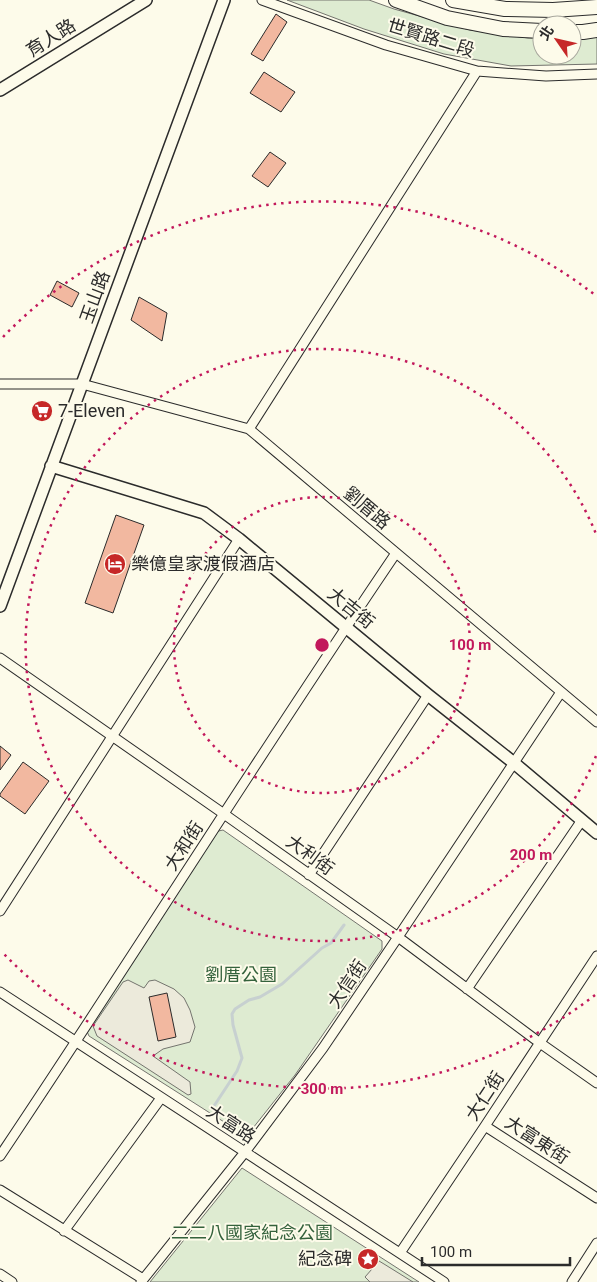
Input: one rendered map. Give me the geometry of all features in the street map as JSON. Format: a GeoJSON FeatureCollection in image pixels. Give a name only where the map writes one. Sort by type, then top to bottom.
{"type":"FeatureCollection","features":[{"type":"Feature","properties":{"kind":"main road","name":"世賢路二段"},"geometry":{"type":"LineString","coordinates":[[396,0],[447,18],[503,29],[532,31]]}},
{"type":"Feature","properties":{"kind":"main road"},"geometry":{"type":"LineString","coordinates":[[453,0],[505,9],[552,10],[597,8]]}},
{"type":"Feature","properties":{"kind":"main road"},"geometry":{"type":"LineString","coordinates":[[582,32],[597,30]]}},
{"type":"Feature","properties":{"kind":"street","name":"育人路"},"geometry":{"type":"LineString","coordinates":[[0,90],[146,0]]}},
{"type":"Feature","properties":{"kind":"street","name":"玉山路"},"geometry":{"type":"LineString","coordinates":[[0,606],[224,0]]}},
{"type":"Feature","properties":{"kind":"street","name":"世賢路二段"},"geometry":{"type":"LineString","coordinates":[[262,0],[386,45],[477,72],[546,76],[597,74]]}},
{"type":"Feature","properties":{"kind":"street"},"geometry":{"type":"LineString","coordinates":[[249,429],[477,72]]}},
{"type":"Feature","properties":{"kind":"street","name":"劉厝路"},"geometry":{"type":"LineString","coordinates":[[0,384],[82,384],[249,429],[597,722]]}},
{"type":"Feature","properties":{"kind":"street","name":"大吉街"},"geometry":{"type":"LineString","coordinates":[[51,466],[204,513],[239,539],[597,833]]}},
{"type":"Feature","properties":{"kind":"street"},"geometry":{"type":"LineString","coordinates":[[0,911],[239,539]]}},
{"type":"Feature","properties":{"kind":"street","name":"大和街"},"geometry":{"type":"LineString","coordinates":[[0,1156],[396,553]]}},
{"type":"Feature","properties":{"kind":"street","name":"大利街"},"geometry":{"type":"LineString","coordinates":[[0,658],[398,937],[597,1083]]}},
{"type":"Feature","properties":{"kind":"street","name":"大信街"},"geometry":{"type":"LineString","coordinates":[[142,1281],[245,1152],[323,1048],[561,692]]}},
{"type":"Feature","properties":{"kind":"street"},"geometry":{"type":"LineString","coordinates":[[309,875],[428,695]]}},
{"type":"Feature","properties":{"kind":"street"},"geometry":{"type":"LineString","coordinates":[[467,989],[582,820]]}},
{"type":"Feature","properties":{"kind":"street","name":"大仁街"},"geometry":{"type":"LineString","coordinates":[[400,1253],[597,956]]}},
{"type":"Feature","properties":{"kind":"street","name":"大富路"},"geometry":{"type":"LineString","coordinates":[[0,992],[444,1282]]}},
{"type":"Feature","properties":{"kind":"street"},"geometry":{"type":"LineString","coordinates":[[64,1231],[161,1098]]}},
{"type":"Feature","properties":{"kind":"street","name":"大富東街"},"geometry":{"type":"LineString","coordinates":[[486,1126],[597,1198]]}},
{"type":"Feature","properties":{"kind":"street"},"geometry":{"type":"LineString","coordinates":[[0,1190],[142,1281]]}},
{"type":"Feature","properties":{"kind":"street"},"geometry":{"type":"LineString","coordinates":[[572,1282],[597,1243]]}},
{"type":"Feature","properties":{"kind":"street"},"geometry":{"type":"LineString","coordinates":[[0,1274],[12,1282]]}},
{"type":"Feature","properties":{"kind":"green space"},"geometry":{"type":"Polygon","coordinates":[[[287,0],[369,0],[394,9],[470,30],[532,38],[532,65],[554,65],[511,66],[444,54],[364,29],[287,0]]]}},
{"type":"Feature","properties":{"kind":"green space"},"geometry":{"type":"Polygon","coordinates":[[[597,37],[597,64],[582,64],[582,38],[597,37]]]}},
{"type":"Feature","properties":{"kind":"green space","name":"劉厝公園"},"geometry":{"type":"Polygon","coordinates":[[[223,830],[382,941],[382,949],[295,1075],[253,1128],[243,1134],[89,1036],[85,1027],[214,832],[223,830]]]}},
{"type":"Feature","properties":{"kind":"green space","name":"二二八國家紀念公園"},"geometry":{"type":"Polygon","coordinates":[[[242,1168],[419,1282],[150,1282],[242,1168]]]}},
{"type":"Feature","properties":{"kind":"shaded area"},"geometry":{"type":"Polygon","coordinates":[[[128,980],[144,988],[149,981],[155,980],[174,989],[184,998],[195,1027],[190,1042],[163,1049],[153,1056],[190,1082],[191,1094],[188,1095],[97,1036],[93,1026],[123,982],[128,980]]]}},
{"type":"Feature","properties":{"kind":"shaded area"},"geometry":{"type":"Polygon","coordinates":[[[379,1261],[413,1282],[370,1282],[365,1277],[379,1261]]]}},
{"type":"Feature","properties":{"kind":"building"},"geometry":{"type":"Polygon","coordinates":[[[276,14],[287,22],[263,61],[251,54],[276,14]]]}},
{"type":"Feature","properties":{"kind":"building"},"geometry":{"type":"Polygon","coordinates":[[[264,72],[295,92],[281,112],[250,93],[264,72]]]}},
{"type":"Feature","properties":{"kind":"building"},"geometry":{"type":"Polygon","coordinates":[[[270,152],[286,163],[268,187],[252,176],[270,152]]]}},
{"type":"Feature","properties":{"kind":"building"},"geometry":{"type":"Polygon","coordinates":[[[57,281],[79,293],[72,307],[50,295],[57,281]]]}},
{"type":"Feature","properties":{"kind":"building"},"geometry":{"type":"Polygon","coordinates":[[[139,297],[167,313],[162,341],[131,320],[139,297]]]}},
{"type":"Feature","properties":{"kind":"building","name":"樂億皇家渡假酒店"},"geometry":{"type":"Polygon","coordinates":[[[116,515],[144,525],[113,613],[85,603],[116,515]]]}},
{"type":"Feature","properties":{"kind":"building"},"geometry":{"type":"Polygon","coordinates":[[[0,746],[11,755],[0,770],[0,746]]]}},
{"type":"Feature","properties":{"kind":"building"},"geometry":{"type":"Polygon","coordinates":[[[23,762],[49,781],[25,814],[0,796],[23,762]]]}},
{"type":"Feature","properties":{"kind":"building"},"geometry":{"type":"Polygon","coordinates":[[[167,993],[176,1037],[158,1041],[149,997],[167,993]]]}},
{"type":"Feature","properties":{"kind":"waterway"},"geometry":{"type":"LineString","coordinates":[[214,1106],[237,1071],[242,1058],[233,1025],[232,1014],[235,1009],[282,984],[322,948],[331,943],[344,925]]}},
{"type":"Feature","properties":{"kind":"place","name":"7-Eleven"},"geometry":{"type":"Point","coordinates":[42,411]}},
{"type":"Feature","properties":{"kind":"place","name":"樂億皇家渡假酒店"},"geometry":{"type":"Point","coordinates":[115,564]}},
{"type":"Feature","properties":{"kind":"place","name":"紀念碑"},"geometry":{"type":"Point","coordinates":[368,1259]}}]}
